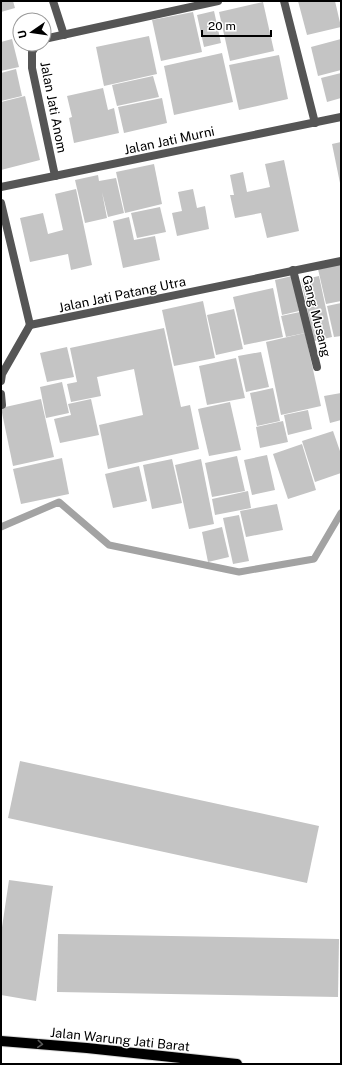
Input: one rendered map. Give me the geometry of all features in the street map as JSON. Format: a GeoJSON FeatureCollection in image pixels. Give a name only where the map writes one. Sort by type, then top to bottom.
{"type":"FeatureCollection","features":[{"type":"Feature","properties":{"kind":"main road","name":"Jalan Warung Jati Barat"},"geometry":{"type":"LineString","coordinates":[[1,1041],[87,1048],[237,1064]]}},
{"type":"Feature","properties":{"kind":"street"},"geometry":{"type":"LineString","coordinates":[[53,1],[64,35]]}},
{"type":"Feature","properties":{"kind":"street"},"geometry":{"type":"LineString","coordinates":[[52,37],[218,1]]}},
{"type":"Feature","properties":{"kind":"street"},"geometry":{"type":"LineString","coordinates":[[284,1],[314,123]]}},
{"type":"Feature","properties":{"kind":"street","name":"Jalan Jati Anom"},"geometry":{"type":"LineString","coordinates":[[32,52],[32,68],[55,176]]}},
{"type":"Feature","properties":{"kind":"street","name":"Jalan Jati Murni"},"geometry":{"type":"LineString","coordinates":[[1,187],[341,117]]}},
{"type":"Feature","properties":{"kind":"street"},"geometry":{"type":"LineString","coordinates":[[1,204],[30,325],[2,374],[1,381]]}},
{"type":"Feature","properties":{"kind":"street","name":"Jalan Jati Patang Utra"},"geometry":{"type":"LineString","coordinates":[[30,325],[341,261]]}},
{"type":"Feature","properties":{"kind":"street","name":"Gang Musang"},"geometry":{"type":"LineString","coordinates":[[293,270],[317,367]]}},
{"type":"Feature","properties":{"kind":"street"},"geometry":{"type":"LineString","coordinates":[[1,394],[2,405]]}},
{"type":"Feature","properties":{"kind":"building"},"geometry":{"type":"Polygon","coordinates":[[[1,1],[13,1],[15,8],[1,12],[1,1]]]}},
{"type":"Feature","properties":{"kind":"building"},"geometry":{"type":"Polygon","coordinates":[[[298,1],[335,1],[341,27],[307,35],[298,1]]]}},
{"type":"Feature","properties":{"kind":"building"},"geometry":{"type":"Polygon","coordinates":[[[263,2],[274,51],[230,61],[219,12],[263,2]]]}},
{"type":"Feature","properties":{"kind":"building"},"geometry":{"type":"Polygon","coordinates":[[[214,11],[221,43],[204,47],[197,15],[214,11]]]}},
{"type":"Feature","properties":{"kind":"building"},"geometry":{"type":"Polygon","coordinates":[[[193,12],[202,52],[161,61],[152,20],[193,12]]]}},
{"type":"Feature","properties":{"kind":"building"},"geometry":{"type":"Polygon","coordinates":[[[149,36],[157,74],[104,86],[96,47],[149,36]]]}},
{"type":"Feature","properties":{"kind":"building"},"geometry":{"type":"Polygon","coordinates":[[[12,39],[12,52],[15,52],[19,67],[1,71],[1,42],[12,39]]]}},
{"type":"Feature","properties":{"kind":"building"},"geometry":{"type":"Polygon","coordinates":[[[341,39],[341,70],[318,76],[311,47],[341,39]]]}},
{"type":"Feature","properties":{"kind":"building"},"geometry":{"type":"Polygon","coordinates":[[[222,53],[233,102],[174,115],[164,66],[222,53]]]}},
{"type":"Feature","properties":{"kind":"building"},"geometry":{"type":"Polygon","coordinates":[[[279,55],[288,99],[239,110],[229,65],[279,55]]]}},
{"type":"Feature","properties":{"kind":"building"},"geometry":{"type":"Polygon","coordinates":[[[16,69],[22,96],[1,101],[1,73],[16,69]]]}},
{"type":"Feature","properties":{"kind":"building"},"geometry":{"type":"Polygon","coordinates":[[[341,73],[341,98],[327,102],[321,78],[341,73]]]}},
{"type":"Feature","properties":{"kind":"building"},"geometry":{"type":"Polygon","coordinates":[[[153,76],[159,97],[117,106],[112,85],[153,76]]]}},
{"type":"Feature","properties":{"kind":"building"},"geometry":{"type":"Polygon","coordinates":[[[103,88],[108,110],[114,108],[119,133],[74,143],[69,118],[72,117],[67,96],[103,88]]]}},
{"type":"Feature","properties":{"kind":"building"},"geometry":{"type":"Polygon","coordinates":[[[25,96],[40,160],[1,170],[1,102],[25,96]]]}},
{"type":"Feature","properties":{"kind":"building"},"geometry":{"type":"Polygon","coordinates":[[[162,98],[167,123],[124,133],[118,107],[162,98]]]}},
{"type":"Feature","properties":{"kind":"building"},"geometry":{"type":"Polygon","coordinates":[[[341,142],[341,183],[340,183],[332,144],[341,142]]]}},
{"type":"Feature","properties":{"kind":"building"},"geometry":{"type":"Polygon","coordinates":[[[284,160],[299,231],[267,238],[261,213],[235,218],[230,195],[234,195],[230,175],[243,172],[247,192],[270,187],[265,164],[284,160]]]}},
{"type":"Feature","properties":{"kind":"building"},"geometry":{"type":"Polygon","coordinates":[[[154,164],[162,204],[125,213],[116,172],[154,164]]]}},
{"type":"Feature","properties":{"kind":"building"},"geometry":{"type":"Polygon","coordinates":[[[98,175],[99,181],[116,178],[124,213],[108,217],[102,192],[107,218],[85,223],[75,180],[98,175]]]}},
{"type":"Feature","properties":{"kind":"building"},"geometry":{"type":"Polygon","coordinates":[[[76,189],[92,265],[71,270],[68,254],[30,262],[20,218],[43,213],[48,234],[63,230],[55,194],[76,189]]]}},
{"type":"Feature","properties":{"kind":"building"},"geometry":{"type":"Polygon","coordinates":[[[193,189],[197,208],[205,206],[209,229],[177,236],[172,213],[182,211],[178,192],[193,189]]]}},
{"type":"Feature","properties":{"kind":"building"},"geometry":{"type":"Polygon","coordinates":[[[160,207],[166,232],[137,238],[131,213],[160,207]]]}},
{"type":"Feature","properties":{"kind":"building"},"geometry":{"type":"Polygon","coordinates":[[[129,217],[134,240],[155,236],[160,260],[123,268],[113,221],[129,217]]]}},
{"type":"Feature","properties":{"kind":"building"},"geometry":{"type":"Polygon","coordinates":[[[341,264],[341,301],[326,304],[318,269],[341,264]]]}},
{"type":"Feature","properties":{"kind":"building"},"geometry":{"type":"Polygon","coordinates":[[[292,276],[299,311],[282,315],[275,280],[292,276]]]}},
{"type":"Feature","properties":{"kind":"building"},"geometry":{"type":"Polygon","coordinates":[[[319,276],[332,337],[314,341],[301,280],[319,276]]]}},
{"type":"Feature","properties":{"kind":"building"},"geometry":{"type":"Polygon","coordinates":[[[273,288],[283,337],[244,345],[233,297],[273,288]]]}},
{"type":"Feature","properties":{"kind":"building"},"geometry":{"type":"Polygon","coordinates":[[[203,301],[215,358],[174,366],[162,310],[203,301]]]}},
{"type":"Feature","properties":{"kind":"building"},"geometry":{"type":"Polygon","coordinates":[[[341,303],[341,336],[334,337],[327,306],[341,303]]]}},
{"type":"Feature","properties":{"kind":"building"},"geometry":{"type":"Polygon","coordinates":[[[234,309],[243,349],[216,355],[207,315],[234,309]]]}},
{"type":"Feature","properties":{"kind":"building"},"geometry":{"type":"Polygon","coordinates":[[[300,312],[305,333],[286,337],[281,316],[300,312]]]}},
{"type":"Feature","properties":{"kind":"building"},"geometry":{"type":"Polygon","coordinates":[[[164,328],[181,407],[190,405],[199,449],[108,469],[99,425],[143,415],[134,369],[97,377],[101,396],[71,402],[67,384],[77,382],[70,348],[164,328]]]}},
{"type":"Feature","properties":{"kind":"building"},"geometry":{"type":"Polygon","coordinates":[[[305,333],[321,406],[281,415],[266,342],[305,333]]]}},
{"type":"Feature","properties":{"kind":"building"},"geometry":{"type":"Polygon","coordinates":[[[67,347],[74,377],[47,382],[40,353],[67,347]]]}},
{"type":"Feature","properties":{"kind":"building"},"geometry":{"type":"Polygon","coordinates":[[[261,352],[269,387],[246,392],[238,356],[261,352]]]}},
{"type":"Feature","properties":{"kind":"building"},"geometry":{"type":"Polygon","coordinates":[[[236,358],[245,398],[207,405],[199,366],[236,358]]]}},
{"type":"Feature","properties":{"kind":"building"},"geometry":{"type":"Polygon","coordinates":[[[62,382],[69,413],[46,418],[40,387],[62,382]]]}},
{"type":"Feature","properties":{"kind":"building"},"geometry":{"type":"Polygon","coordinates":[[[273,388],[280,421],[257,426],[250,393],[273,388]]]}},
{"type":"Feature","properties":{"kind":"building"},"geometry":{"type":"Polygon","coordinates":[[[341,393],[341,420],[330,423],[324,396],[341,393]]]}},
{"type":"Feature","properties":{"kind":"building"},"geometry":{"type":"Polygon","coordinates":[[[41,399],[54,457],[13,466],[1,408],[41,399]]]}},
{"type":"Feature","properties":{"kind":"building"},"geometry":{"type":"Polygon","coordinates":[[[91,399],[99,435],[60,443],[54,419],[71,415],[68,404],[91,399]]]}},
{"type":"Feature","properties":{"kind":"building"},"geometry":{"type":"Polygon","coordinates":[[[230,402],[241,450],[209,456],[198,409],[230,402]]]}},
{"type":"Feature","properties":{"kind":"building"},"geometry":{"type":"Polygon","coordinates":[[[308,410],[312,429],[288,435],[284,415],[308,410]]]}},
{"type":"Feature","properties":{"kind":"building"},"geometry":{"type":"Polygon","coordinates":[[[283,421],[288,442],[260,448],[256,427],[283,421]]]}},
{"type":"Feature","properties":{"kind":"building"},"geometry":{"type":"Polygon","coordinates":[[[333,431],[341,454],[341,473],[315,482],[302,441],[333,431]]]}},
{"type":"Feature","properties":{"kind":"building"},"geometry":{"type":"Polygon","coordinates":[[[302,444],[316,490],[288,499],[273,454],[302,444]]]}},
{"type":"Feature","properties":{"kind":"building"},"geometry":{"type":"Polygon","coordinates":[[[267,455],[275,490],[252,495],[244,460],[267,455]]]}},
{"type":"Feature","properties":{"kind":"building"},"geometry":{"type":"Polygon","coordinates":[[[237,456],[245,491],[212,497],[205,463],[237,456]]]}},
{"type":"Feature","properties":{"kind":"building"},"geometry":{"type":"Polygon","coordinates":[[[62,458],[69,494],[21,504],[13,469],[62,458]]]}},
{"type":"Feature","properties":{"kind":"building"},"geometry":{"type":"Polygon","coordinates":[[[172,459],[182,503],[152,509],[143,465],[172,459]]]}},
{"type":"Feature","properties":{"kind":"building"},"geometry":{"type":"Polygon","coordinates":[[[201,459],[214,524],[189,529],[175,465],[201,459]]]}},
{"type":"Feature","properties":{"kind":"building"},"geometry":{"type":"Polygon","coordinates":[[[139,466],[147,501],[113,508],[105,474],[139,466]]]}},
{"type":"Feature","properties":{"kind":"building"},"geometry":{"type":"Polygon","coordinates":[[[248,491],[251,508],[215,515],[212,499],[248,491]]]}},
{"type":"Feature","properties":{"kind":"building"},"geometry":{"type":"Polygon","coordinates":[[[277,504],[283,530],[246,537],[240,511],[277,504]]]}},
{"type":"Feature","properties":{"kind":"building"},"geometry":{"type":"Polygon","coordinates":[[[239,515],[249,561],[233,564],[223,518],[239,515]]]}},
{"type":"Feature","properties":{"kind":"building"},"geometry":{"type":"Polygon","coordinates":[[[222,527],[229,557],[208,562],[202,532],[222,527]]]}},
{"type":"Feature","properties":{"kind":"building"},"geometry":{"type":"Polygon","coordinates":[[[20,761],[319,826],[307,883],[8,818],[20,761]]]}},
{"type":"Feature","properties":{"kind":"building"},"geometry":{"type":"Polygon","coordinates":[[[9,880],[53,886],[36,1001],[1,995],[1,934],[9,880]]]}},
{"type":"Feature","properties":{"kind":"building"},"geometry":{"type":"Polygon","coordinates":[[[58,934],[339,939],[338,997],[57,992],[58,934]]]}},
{"type":"Feature","properties":{"kind":"waterway"},"geometry":{"type":"LineString","coordinates":[[1,527],[59,502],[109,545],[239,572],[314,559],[341,513]]}}]}
